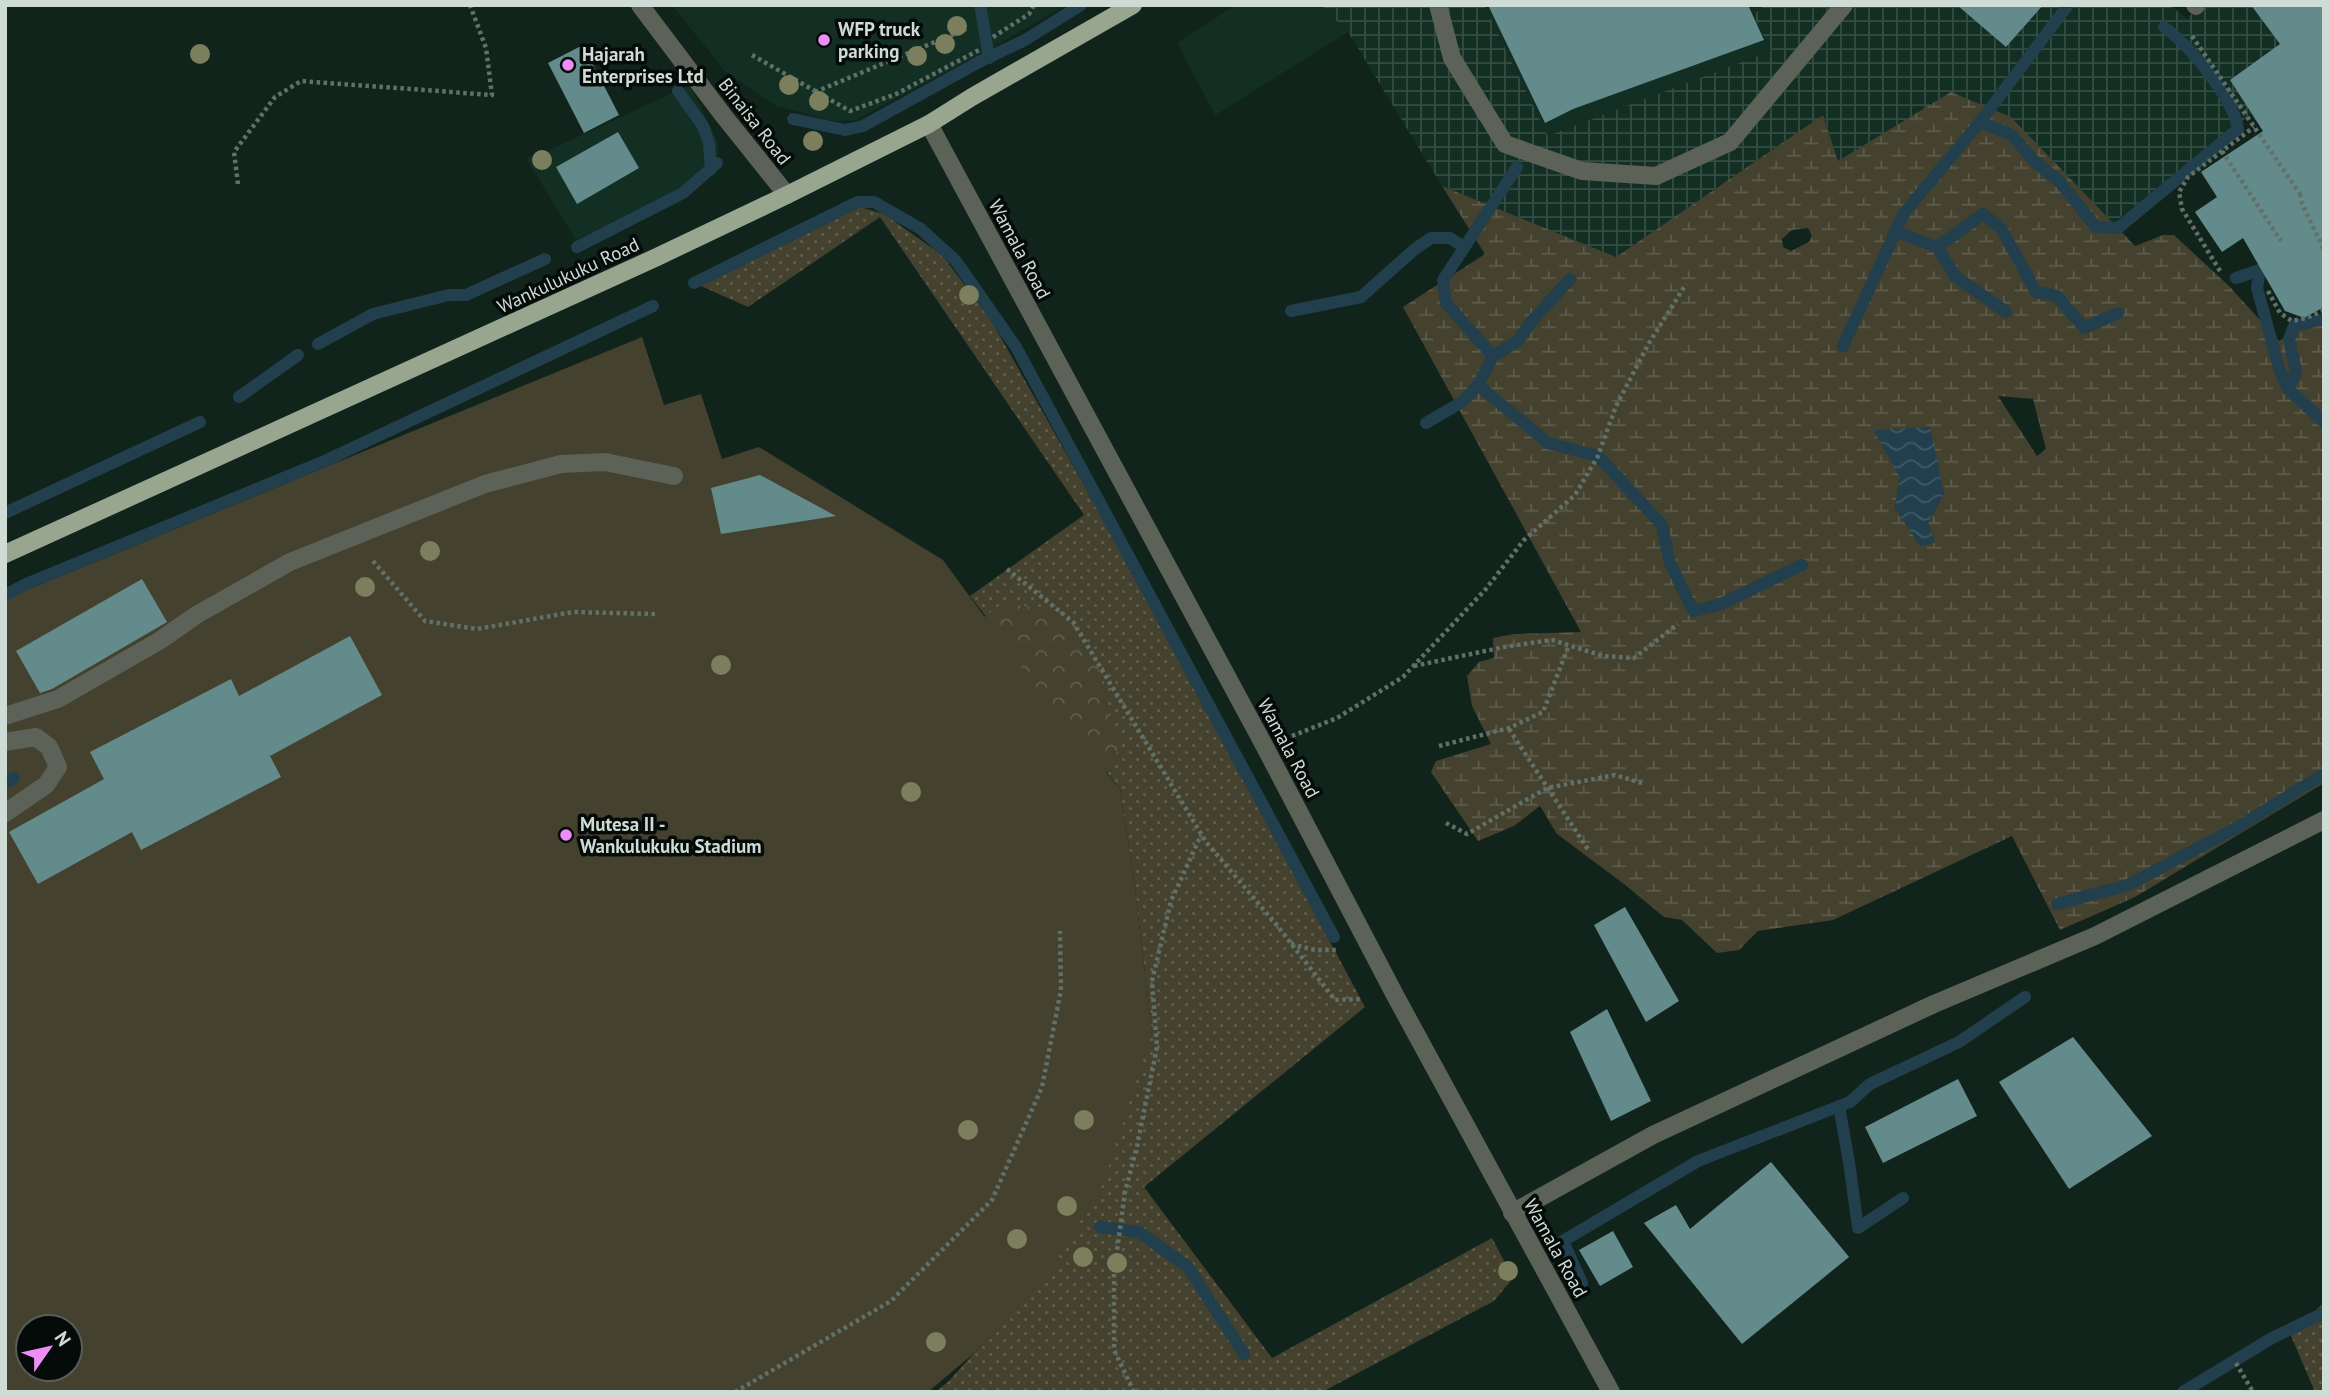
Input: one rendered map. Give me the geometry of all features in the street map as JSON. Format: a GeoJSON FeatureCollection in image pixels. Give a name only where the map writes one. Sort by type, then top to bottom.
{"type":"FeatureCollection","features":[{"type":"Feature","properties":{"kind":"main road","name":"Wankulukuku Road"},"geometry":{"type":"LineString","coordinates":[[5,554],[657,257],[787,195],[929,124],[1133,5]]}},
{"type":"Feature","properties":{"kind":"street","name":"Binaisa Road"},"geometry":{"type":"LineString","coordinates":[[640,5],[787,195]]}},
{"type":"Feature","properties":{"kind":"street"},"geometry":{"type":"LineString","coordinates":[[1438,5],[1452,58],[1505,144],[1582,171],[1656,176],[1730,142],[1844,5]]}},
{"type":"Feature","properties":{"kind":"street","name":"Wamala Road"},"geometry":{"type":"LineString","coordinates":[[929,124],[1265,747],[1395,997],[1611,1392]]}},
{"type":"Feature","properties":{"kind":"street"},"geometry":{"type":"LineString","coordinates":[[5,716],[58,699],[290,562],[485,484],[561,464],[605,462],[674,476]]}},
{"type":"Feature","properties":{"kind":"street"},"geometry":{"type":"LineString","coordinates":[[5,742],[36,737],[49,747],[58,767],[46,785],[5,813]]}},
{"type":"Feature","properties":{"kind":"street"},"geometry":{"type":"LineString","coordinates":[[1512,1213],[1653,1135],[1934,1004],[2095,936],[2324,820]]}},
{"type":"Feature","properties":{"kind":"path"},"geometry":{"type":"LineString","coordinates":[[238,184],[234,152],[275,97],[301,81],[492,94],[486,48],[470,5]]}},
{"type":"Feature","properties":{"kind":"path"},"geometry":{"type":"LineString","coordinates":[[993,37],[1029,13],[1034,5]]}},
{"type":"Feature","properties":{"kind":"path"},"geometry":{"type":"LineString","coordinates":[[815,92],[966,29]]}},
{"type":"Feature","properties":{"kind":"path"},"geometry":{"type":"LineString","coordinates":[[2191,35],[2301,195],[2302,204],[2324,250]]}},
{"type":"Feature","properties":{"kind":"path"},"geometry":{"type":"LineString","coordinates":[[752,55],[850,111],[896,94],[979,50]]}},
{"type":"Feature","properties":{"kind":"path"},"geometry":{"type":"LineString","coordinates":[[2220,271],[2182,209],[2179,192],[2188,177],[2254,127]]}},
{"type":"Feature","properties":{"kind":"path"},"geometry":{"type":"LineString","coordinates":[[2222,151],[2281,241]]}},
{"type":"Feature","properties":{"kind":"path"},"geometry":{"type":"LineString","coordinates":[[1265,747],[1337,718],[1403,677],[1485,590],[1524,540],[1575,495],[1598,456],[1616,406],[1649,343],[1686,285]]}},
{"type":"Feature","properties":{"kind":"path"},"geometry":{"type":"LineString","coordinates":[[2268,291],[2280,313],[2292,321],[2324,310]]}},
{"type":"Feature","properties":{"kind":"path"},"geometry":{"type":"LineString","coordinates":[[352,537],[425,621],[477,629],[573,612],[655,614]]}},
{"type":"Feature","properties":{"kind":"path"},"geometry":{"type":"LineString","coordinates":[[1007,569],[1073,622],[1201,834],[1335,1000],[1395,997]]}},
{"type":"Feature","properties":{"kind":"path"},"geometry":{"type":"LineString","coordinates":[[1413,666],[1552,640],[1603,656],[1634,658],[1678,624]]}},
{"type":"Feature","properties":{"kind":"path"},"geometry":{"type":"LineString","coordinates":[[1439,746],[1509,729],[1543,712],[1569,645]]}},
{"type":"Feature","properties":{"kind":"path"},"geometry":{"type":"LineString","coordinates":[[1509,729],[1589,851]]}},
{"type":"Feature","properties":{"kind":"path"},"geometry":{"type":"LineString","coordinates":[[1446,823],[1467,834],[1547,789],[1615,775],[1642,783]]}},
{"type":"Feature","properties":{"kind":"path"},"geometry":{"type":"LineString","coordinates":[[1134,1392],[1114,1350],[1114,1273],[1125,1192],[1157,1047],[1152,981],[1171,901],[1201,834]]}},
{"type":"Feature","properties":{"kind":"path"},"geometry":{"type":"LineString","coordinates":[[735,1392],[891,1301],[992,1200],[1042,1087],[1061,990],[1060,931]]}},
{"type":"Feature","properties":{"kind":"path"},"geometry":{"type":"LineString","coordinates":[[1291,944],[1315,950],[1370,946]]}},
{"type":"Feature","properties":{"kind":"path"},"geometry":{"type":"LineString","coordinates":[[2236,1363],[2253,1392]]}},
{"type":"Feature","properties":{"kind":"shaded area"},"geometry":{"type":"Polygon","coordinates":[[[672,5],[1066,5],[981,54],[855,120],[834,121],[776,106],[725,71],[672,5]]]}},
{"type":"Feature","properties":{"kind":"shaded area"},"geometry":{"type":"Polygon","coordinates":[[[1236,5],[1321,5],[1348,32],[1215,115],[1177,43],[1236,5]]]}},
{"type":"Feature","properties":{"kind":"shaded area"},"geometry":{"type":"Polygon","coordinates":[[[1321,5],[1484,5],[1548,136],[1771,51],[1753,15],[1765,5],[2169,5],[2188,19],[2197,5],[2324,5],[2269,140],[2251,114],[2113,223],[2101,210],[1838,161],[1823,115],[1616,257],[1442,186],[1348,32],[1321,5]]]}},
{"type":"Feature","properties":{"kind":"shaded area"},"geometry":{"type":"Polygon","coordinates":[[[1484,5],[1765,5],[1753,15],[1771,51],[1548,137],[1484,5]]]}},
{"type":"Feature","properties":{"kind":"shaded area"},"geometry":{"type":"Polygon","coordinates":[[[690,85],[718,143],[718,153],[709,176],[576,240],[526,158],[543,153],[690,85]]]}},
{"type":"Feature","properties":{"kind":"green space"},"geometry":{"type":"Polygon","coordinates":[[[1951,92],[2011,117],[2135,246],[2163,235],[2174,235],[2229,286],[2279,341],[2324,316],[2324,783],[2135,897],[2060,930],[2012,836],[1833,920],[1758,931],[1739,950],[1717,953],[1682,920],[1664,917],[1557,834],[1540,806],[1514,826],[1478,841],[1431,772],[1436,761],[1491,744],[1472,706],[1467,676],[1479,662],[1494,658],[1493,638],[1514,634],[1581,632],[1403,307],[1485,254],[1442,186],[1616,257],[1823,115],[1838,161],[1951,92]],[[1808,228],[1792,230],[1782,239],[1783,247],[1791,251],[1809,242],[1812,236],[1808,228]],[[1998,396],[2037,456],[2046,449],[2033,399],[1998,396]],[[1900,478],[1895,509],[1934,542],[1928,523],[1944,493],[1900,478]]]}},
{"type":"Feature","properties":{"kind":"green space"},"geometry":{"type":"Polygon","coordinates":[[[860,207],[884,214],[942,255],[991,320],[1121,551],[1365,1007],[1144,1187],[1272,1358],[1492,1238],[1513,1278],[1494,1301],[1322,1392],[935,1392],[948,1382],[1054,1264],[1152,1032],[1120,789],[970,596],[1084,515],[880,217],[748,307],[701,286],[860,207]]]}},
{"type":"Feature","properties":{"kind":"green space","name":"Mutesa II - Wankulukuku Stadium"},"geometry":{"type":"Polygon","coordinates":[[[642,337],[664,405],[701,394],[722,459],[759,447],[943,560],[1036,687],[1120,789],[1152,1032],[1103,1184],[1054,1264],[973,1354],[928,1392],[5,1392],[5,599],[642,337]]]}},
{"type":"Feature","properties":{"kind":"green space"},"geometry":{"type":"Polygon","coordinates":[[[1003,603],[1045,609],[1094,653],[1120,747],[1099,785],[944,647],[1003,603]]]}},
{"type":"Feature","properties":{"kind":"green space"},"geometry":{"type":"Polygon","coordinates":[[[2324,1302],[2324,1392],[2315,1392],[2291,1336],[2324,1302]]]}},
{"type":"Feature","properties":{"kind":"water"},"geometry":{"type":"Polygon","coordinates":[[[1930,427],[1944,493],[1928,523],[1935,543],[1920,546],[1895,508],[1900,478],[1873,430],[1930,427]]]}},
{"type":"Feature","properties":{"kind":"building"},"geometry":{"type":"Polygon","coordinates":[[[1488,5],[1748,5],[1764,40],[1573,109],[1545,123],[1488,5]]]}},
{"type":"Feature","properties":{"kind":"building"},"geometry":{"type":"Polygon","coordinates":[[[1957,5],[2043,5],[2006,47],[1957,5]]]}},
{"type":"Feature","properties":{"kind":"building"},"geometry":{"type":"Polygon","coordinates":[[[2251,5],[2324,5],[2324,307],[2304,318],[2285,311],[2243,238],[2222,252],[2195,212],[2217,197],[2201,172],[2263,131],[2230,80],[2280,44],[2251,5]]]}},
{"type":"Feature","properties":{"kind":"building"},"geometry":{"type":"Polygon","coordinates":[[[583,45],[619,115],[584,133],[548,63],[583,45]]]}},
{"type":"Feature","properties":{"kind":"building"},"geometry":{"type":"Polygon","coordinates":[[[618,132],[639,168],[577,204],[556,167],[618,132]]]}},
{"type":"Feature","properties":{"kind":"building"},"geometry":{"type":"Polygon","coordinates":[[[760,475],[836,516],[721,534],[711,488],[760,475]]]}},
{"type":"Feature","properties":{"kind":"building"},"geometry":{"type":"Polygon","coordinates":[[[142,579],[167,622],[52,689],[40,693],[16,651],[142,579]]]}},
{"type":"Feature","properties":{"kind":"building"},"geometry":{"type":"Polygon","coordinates":[[[350,636],[382,695],[270,756],[281,777],[141,850],[132,832],[38,884],[9,832],[104,779],[90,752],[231,679],[239,696],[350,636]]]}},
{"type":"Feature","properties":{"kind":"building"},"geometry":{"type":"Polygon","coordinates":[[[1625,907],[1679,1001],[1646,1022],[1594,925],[1625,907]]]}},
{"type":"Feature","properties":{"kind":"building"},"geometry":{"type":"Polygon","coordinates":[[[1607,1009],[1651,1101],[1611,1121],[1570,1032],[1607,1009]]]}},
{"type":"Feature","properties":{"kind":"building"},"geometry":{"type":"Polygon","coordinates":[[[2073,1037],[2152,1136],[2069,1189],[1999,1082],[2073,1037]]]}},
{"type":"Feature","properties":{"kind":"building"},"geometry":{"type":"Polygon","coordinates":[[[1958,1079],[1977,1116],[1883,1163],[1865,1127],[1958,1079]]]}},
{"type":"Feature","properties":{"kind":"building"},"geometry":{"type":"Polygon","coordinates":[[[1771,1162],[1849,1257],[1742,1344],[1644,1223],[1676,1205],[1690,1229],[1771,1162]]]}},
{"type":"Feature","properties":{"kind":"building"},"geometry":{"type":"Polygon","coordinates":[[[1613,1231],[1633,1267],[1600,1286],[1579,1250],[1613,1231]]]}},
{"type":"Feature","properties":{"kind":"waterway"},"geometry":{"type":"LineString","coordinates":[[980,5],[989,58]]}},
{"type":"Feature","properties":{"kind":"waterway"},"geometry":{"type":"LineString","coordinates":[[793,119],[845,130],[863,126],[979,62],[1025,40],[1081,5]]}},
{"type":"Feature","properties":{"kind":"waterway"},"geometry":{"type":"LineString","coordinates":[[1843,346],[1904,213],[1980,122],[2068,5]]}},
{"type":"Feature","properties":{"kind":"waterway"},"geometry":{"type":"LineString","coordinates":[[1980,122],[2012,135],[2033,160],[2059,181],[2096,227],[2118,228],[2238,129],[2228,103],[2209,74],[2164,27]]}},
{"type":"Feature","properties":{"kind":"waterway"},"geometry":{"type":"LineString","coordinates":[[678,91],[703,126],[709,143],[711,169]]}},
{"type":"Feature","properties":{"kind":"waterway"},"geometry":{"type":"LineString","coordinates":[[577,247],[683,193],[717,163]]}},
{"type":"Feature","properties":{"kind":"waterway"},"geometry":{"type":"LineString","coordinates":[[1517,167],[1443,280],[1446,303],[1493,356],[1478,385],[1548,443],[1598,456],[1662,525],[1670,563],[1693,611],[1721,604],[1802,565]]}},
{"type":"Feature","properties":{"kind":"waterway"},"geometry":{"type":"LineString","coordinates":[[694,283],[857,202],[874,202],[921,229],[956,261],[1016,347],[1334,937]]}},
{"type":"Feature","properties":{"kind":"waterway"},"geometry":{"type":"LineString","coordinates":[[1937,247],[1983,214],[2001,228],[2036,292],[2057,296],[2084,328],[2118,313]]}},
{"type":"Feature","properties":{"kind":"waterway"},"geometry":{"type":"LineString","coordinates":[[1895,231],[1937,247],[1955,276],[2006,312]]}},
{"type":"Feature","properties":{"kind":"waterway"},"geometry":{"type":"LineString","coordinates":[[1291,311],[1361,297],[1431,238],[1450,238],[1464,247]]}},
{"type":"Feature","properties":{"kind":"waterway"},"geometry":{"type":"LineString","coordinates":[[318,344],[373,314],[449,295],[466,295],[545,259]]}},
{"type":"Feature","properties":{"kind":"waterway"},"geometry":{"type":"LineString","coordinates":[[2274,262],[2260,270],[2257,288],[2280,371],[2288,389],[2324,422]]}},
{"type":"Feature","properties":{"kind":"waterway"},"geometry":{"type":"LineString","coordinates":[[2236,278],[2260,270]]}},
{"type":"Feature","properties":{"kind":"waterway"},"geometry":{"type":"LineString","coordinates":[[1493,356],[1518,341],[1531,322],[1570,279]]}},
{"type":"Feature","properties":{"kind":"waterway"},"geometry":{"type":"LineString","coordinates":[[5,595],[327,460],[653,306]]}},
{"type":"Feature","properties":{"kind":"waterway"},"geometry":{"type":"LineString","coordinates":[[2288,389],[2296,371],[2289,339],[2294,326],[2324,319]]}},
{"type":"Feature","properties":{"kind":"waterway"},"geometry":{"type":"LineString","coordinates":[[239,397],[298,355]]}},
{"type":"Feature","properties":{"kind":"waterway"},"geometry":{"type":"LineString","coordinates":[[1426,423],[1462,402],[1478,385]]}},
{"type":"Feature","properties":{"kind":"waterway"},"geometry":{"type":"LineString","coordinates":[[5,513],[200,422]]}},
{"type":"Feature","properties":{"kind":"waterway"},"geometry":{"type":"LineString","coordinates":[[2057,904],[2128,885],[2238,827],[2324,774]]}},
{"type":"Feature","properties":{"kind":"waterway"},"geometry":{"type":"LineString","coordinates":[[5,783],[14,778]]}},
{"type":"Feature","properties":{"kind":"waterway"},"geometry":{"type":"LineString","coordinates":[[1582,1283],[1563,1241],[1698,1161],[1850,1102],[1870,1084],[1959,1042],[2025,997]]}},
{"type":"Feature","properties":{"kind":"waterway"},"geometry":{"type":"LineString","coordinates":[[1839,1106],[1858,1228],[1903,1198]]}},
{"type":"Feature","properties":{"kind":"waterway"},"geometry":{"type":"LineString","coordinates":[[1100,1227],[1139,1232],[1188,1267],[1244,1354]]}},
{"type":"Feature","properties":{"kind":"waterway"},"geometry":{"type":"LineString","coordinates":[[2183,1392],[2272,1338],[2324,1313]]}},
{"type":"Feature","properties":{"kind":"place","name":"WFP truck parking"},"geometry":{"type":"Point","coordinates":[824,40]}},
{"type":"Feature","properties":{"kind":"place","name":"Hajarah Enterprises Ltd"},"geometry":{"type":"Point","coordinates":[568,65]}},
{"type":"Feature","properties":{"kind":"place","name":"Mutesa II - Wankulukuku Stadium"},"geometry":{"type":"Point","coordinates":[566,835]}}]}
